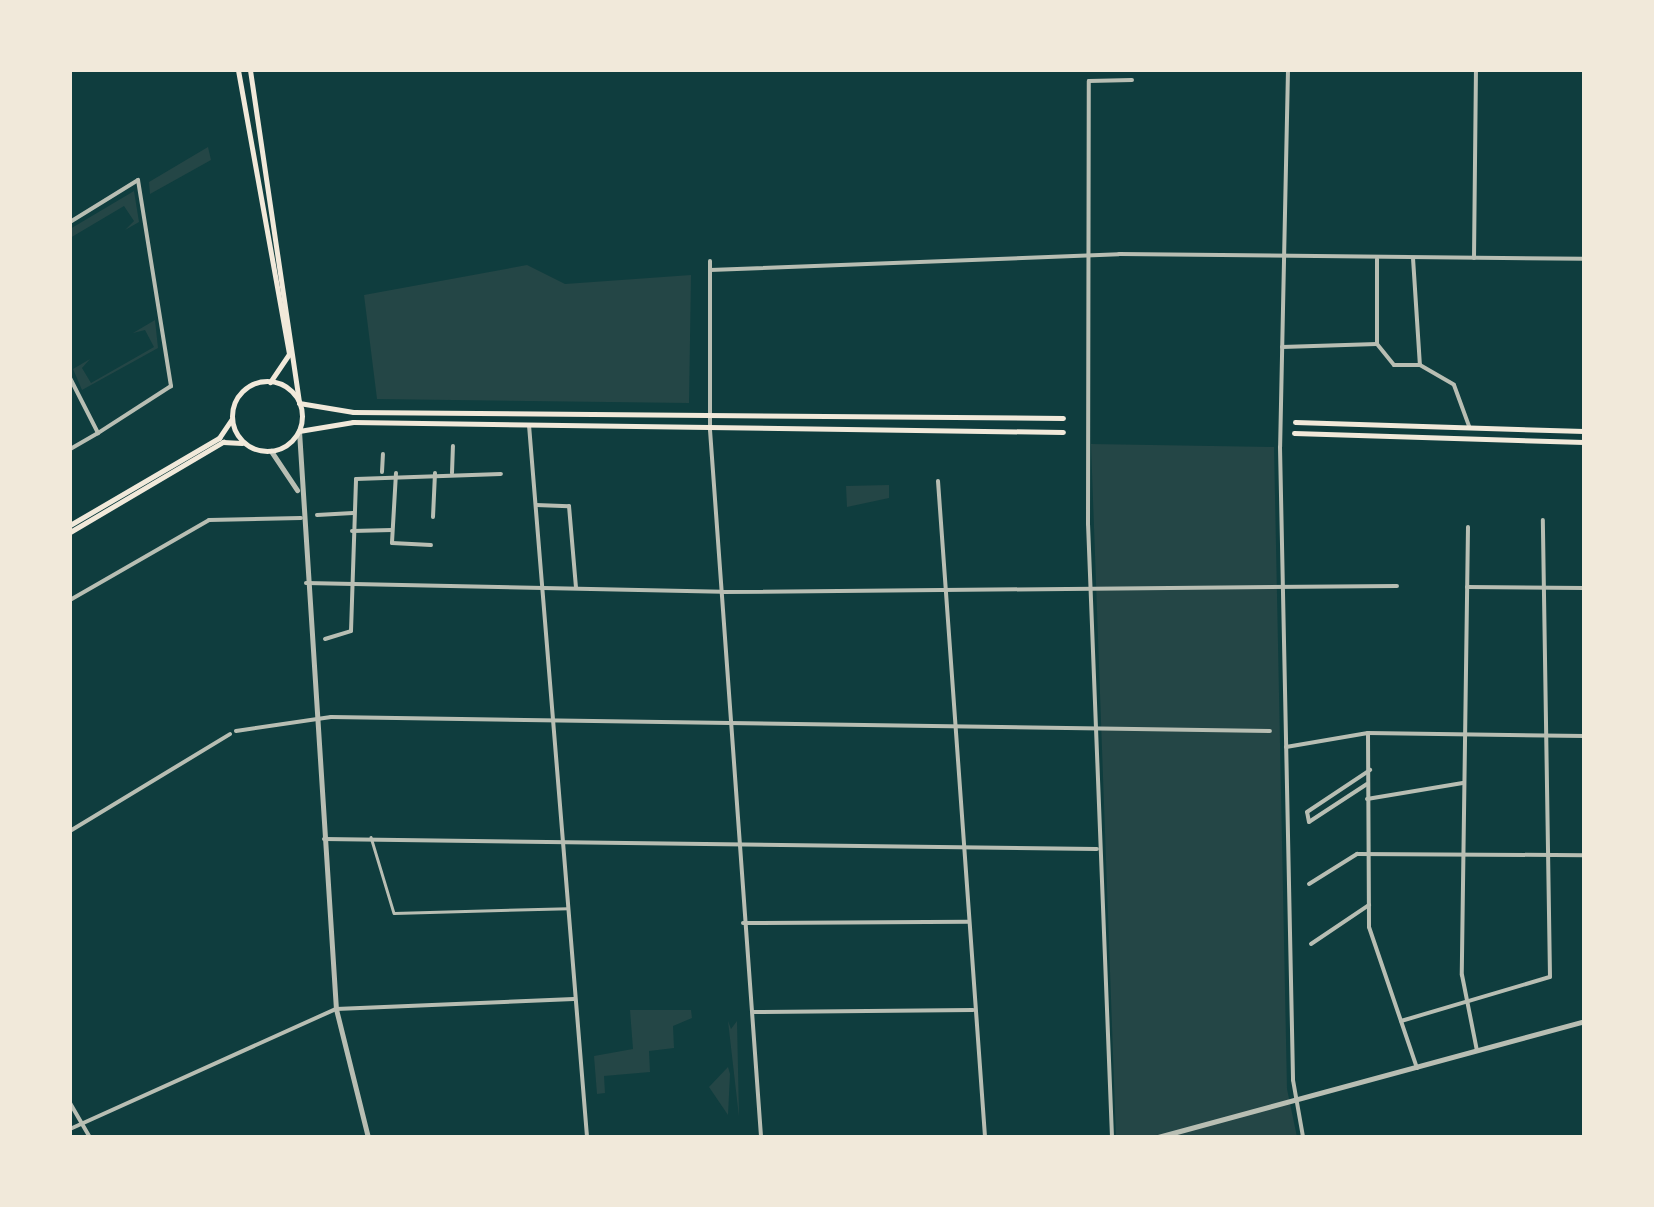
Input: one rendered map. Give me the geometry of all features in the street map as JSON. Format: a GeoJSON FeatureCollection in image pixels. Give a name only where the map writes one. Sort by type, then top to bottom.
{"type":"FeatureCollection","features":[{"type":"Feature","properties":{"kind":"main road"},"geometry":{"type":"LineString","coordinates":[[70,529],[218,438],[232,420],[242,393],[270,382],[289,354],[238,70]]}},
{"type":"Feature","properties":{"kind":"main road"},"geometry":{"type":"LineString","coordinates":[[250,70],[299,402],[299,430]]}},
{"type":"Feature","properties":{"kind":"main road"},"geometry":{"type":"LineString","coordinates":[[270,382],[299,402],[353,412],[1063,418]]}},
{"type":"Feature","properties":{"kind":"main road"},"geometry":{"type":"LineString","coordinates":[[232,420],[244,442]]}},
{"type":"Feature","properties":{"kind":"main road"},"geometry":{"type":"LineString","coordinates":[[70,529],[223,442],[244,442],[270,451],[299,430],[353,422],[1062,432]]}},
{"type":"Feature","properties":{"kind":"main road"},"geometry":{"type":"LineString","coordinates":[[1294,422],[1584,431]]}},
{"type":"Feature","properties":{"kind":"main road"},"geometry":{"type":"LineString","coordinates":[[1294,434],[1584,442]]}},
{"type":"Feature","properties":{"kind":"street"},"geometry":{"type":"LineString","coordinates":[[1288,70],[1282,585],[1295,1102],[1302,1137]]}},
{"type":"Feature","properties":{"kind":"street"},"geometry":{"type":"LineString","coordinates":[[1474,258],[1476,70]]}},
{"type":"Feature","properties":{"kind":"street"},"geometry":{"type":"LineString","coordinates":[[1112,1137],[1090,585],[1088,80],[1132,80]]}},
{"type":"Feature","properties":{"kind":"street"},"geometry":{"type":"LineString","coordinates":[[70,222],[138,180],[171,386],[70,450]]}},
{"type":"Feature","properties":{"kind":"street"},"geometry":{"type":"LineString","coordinates":[[710,270],[1088,255],[1584,259]]}},
{"type":"Feature","properties":{"kind":"street"},"geometry":{"type":"LineString","coordinates":[[1377,258],[1377,344],[1394,366],[1420,366],[1454,385],[1469,426]]}},
{"type":"Feature","properties":{"kind":"street"},"geometry":{"type":"LineString","coordinates":[[1413,258],[1420,366]]}},
{"type":"Feature","properties":{"kind":"street"},"geometry":{"type":"LineString","coordinates":[[710,261],[709,416],[736,844],[761,1137]]}},
{"type":"Feature","properties":{"kind":"street"},"geometry":{"type":"LineString","coordinates":[[1282,346],[1377,344]]}},
{"type":"Feature","properties":{"kind":"street"},"geometry":{"type":"LineString","coordinates":[[70,378],[98,434]]}},
{"type":"Feature","properties":{"kind":"street"},"geometry":{"type":"LineString","coordinates":[[530,425],[587,1137]]}},
{"type":"Feature","properties":{"kind":"street"},"geometry":{"type":"LineString","coordinates":[[299,430],[298,493],[336,1009],[368,1137]]}},
{"type":"Feature","properties":{"kind":"street"},"geometry":{"type":"LineString","coordinates":[[452,473],[453,446]]}},
{"type":"Feature","properties":{"kind":"street"},"geometry":{"type":"LineString","coordinates":[[270,451],[298,493]]}},
{"type":"Feature","properties":{"kind":"street"},"geometry":{"type":"LineString","coordinates":[[382,472],[383,454]]}},
{"type":"Feature","properties":{"kind":"street"},"geometry":{"type":"LineString","coordinates":[[326,639],[351,632],[356,479],[382,472],[501,474]]}},
{"type":"Feature","properties":{"kind":"street"},"geometry":{"type":"LineString","coordinates":[[396,473],[394,544],[431,545]]}},
{"type":"Feature","properties":{"kind":"street"},"geometry":{"type":"LineString","coordinates":[[434,517],[435,473]]}},
{"type":"Feature","properties":{"kind":"street"},"geometry":{"type":"LineString","coordinates":[[938,481],[985,1137]]}},
{"type":"Feature","properties":{"kind":"street"},"geometry":{"type":"LineString","coordinates":[[536,506],[569,506],[576,588]]}},
{"type":"Feature","properties":{"kind":"street"},"geometry":{"type":"LineString","coordinates":[[317,514],[353,513]]}},
{"type":"Feature","properties":{"kind":"street"},"geometry":{"type":"LineString","coordinates":[[70,600],[208,520],[301,518]]}},
{"type":"Feature","properties":{"kind":"street"},"geometry":{"type":"LineString","coordinates":[[1401,1021],[1550,977],[1543,856],[1544,520]]}},
{"type":"Feature","properties":{"kind":"street"},"geometry":{"type":"LineString","coordinates":[[1468,527],[1463,735],[1464,1004],[1477,1051]]}},
{"type":"Feature","properties":{"kind":"street"},"geometry":{"type":"LineString","coordinates":[[352,531],[392,530]]}},
{"type":"Feature","properties":{"kind":"street"},"geometry":{"type":"LineString","coordinates":[[306,583],[722,592],[947,584],[1397,586]]}},
{"type":"Feature","properties":{"kind":"street"},"geometry":{"type":"LineString","coordinates":[[1467,587],[1584,588]]}},
{"type":"Feature","properties":{"kind":"street"},"geometry":{"type":"LineString","coordinates":[[70,831],[233,733],[316,717],[553,717],[1270,731]]}},
{"type":"Feature","properties":{"kind":"street"},"geometry":{"type":"LineString","coordinates":[[1286,747],[1368,733],[1584,736]]}},
{"type":"Feature","properties":{"kind":"street"},"geometry":{"type":"LineString","coordinates":[[1368,733],[1369,905],[1417,1068]]}},
{"type":"Feature","properties":{"kind":"street"},"geometry":{"type":"LineString","coordinates":[[1369,783],[1308,822],[1307,812],[1370,770]]}},
{"type":"Feature","properties":{"kind":"street"},"geometry":{"type":"LineString","coordinates":[[1367,798],[1463,782]]}},
{"type":"Feature","properties":{"kind":"street"},"geometry":{"type":"LineString","coordinates":[[324,840],[379,833],[562,842],[1098,849]]}},
{"type":"Feature","properties":{"kind":"street"},"geometry":{"type":"LineString","coordinates":[[1309,884],[1369,853],[1462,857],[1584,855]]}},
{"type":"Feature","properties":{"kind":"street"},"geometry":{"type":"LineString","coordinates":[[1311,944],[1369,905]]}},
{"type":"Feature","properties":{"kind":"street"},"geometry":{"type":"LineString","coordinates":[[743,923],[968,922]]}},
{"type":"Feature","properties":{"kind":"street"},"geometry":{"type":"LineString","coordinates":[[70,1129],[336,1009],[576,999]]}},
{"type":"Feature","properties":{"kind":"street"},"geometry":{"type":"LineString","coordinates":[[750,1012],[973,1010]]}},
{"type":"Feature","properties":{"kind":"street"},"geometry":{"type":"LineString","coordinates":[[1158,1137],[1584,1021]]}},
{"type":"Feature","properties":{"kind":"street"},"geometry":{"type":"LineString","coordinates":[[70,1102],[90,1137]]}},
{"type":"Feature","properties":{"kind":"street"},"geometry":{"type":"LineString","coordinates":[[1171,1137],[1187,1130]]}},
{"type":"Feature","properties":{"kind":"lane"},"geometry":{"type":"LineString","coordinates":[[371,837],[394,913],[568,908]]}},
{"type":"Feature","properties":{"kind":"shaded area"},"geometry":{"type":"Polygon","coordinates":[[[208,147],[211,160],[150,194],[149,182],[208,147]]]}},
{"type":"Feature","properties":{"kind":"shaded area"},"geometry":{"type":"Polygon","coordinates":[[[134,191],[139,222],[125,230],[134,221],[124,206],[70,238],[70,229],[134,191]]]}},
{"type":"Feature","properties":{"kind":"shaded area"},"geometry":{"type":"Polygon","coordinates":[[[527,265],[565,284],[691,275],[689,403],[377,399],[364,295],[527,265]]]}},
{"type":"Feature","properties":{"kind":"shaded area"},"geometry":{"type":"Polygon","coordinates":[[[155,320],[158,348],[82,390],[73,369],[90,359],[82,368],[91,383],[154,347],[145,330],[133,333],[155,320]]]}},
{"type":"Feature","properties":{"kind":"shaded area"},"geometry":{"type":"Polygon","coordinates":[[[1091,444],[1274,447],[1287,1089],[1297,1137],[1116,1137],[1091,444]]]}},
{"type":"Feature","properties":{"kind":"shaded area"},"geometry":{"type":"Polygon","coordinates":[[[889,485],[889,498],[847,507],[846,486],[889,485]]]}},
{"type":"Feature","properties":{"kind":"shaded area"},"geometry":{"type":"Polygon","coordinates":[[[630,1010],[691,1010],[692,1018],[673,1026],[674,1048],[649,1051],[650,1072],[604,1076],[605,1093],[597,1094],[594,1056],[633,1049],[630,1010]]]}},
{"type":"Feature","properties":{"kind":"shaded area"},"geometry":{"type":"Polygon","coordinates":[[[728,1021],[731,1029],[737,1021],[739,1117],[728,1021]]]}},
{"type":"Feature","properties":{"kind":"shaded area"},"geometry":{"type":"Polygon","coordinates":[[[728,1067],[730,1074],[728,1115],[709,1087],[728,1067]]]}}]}
